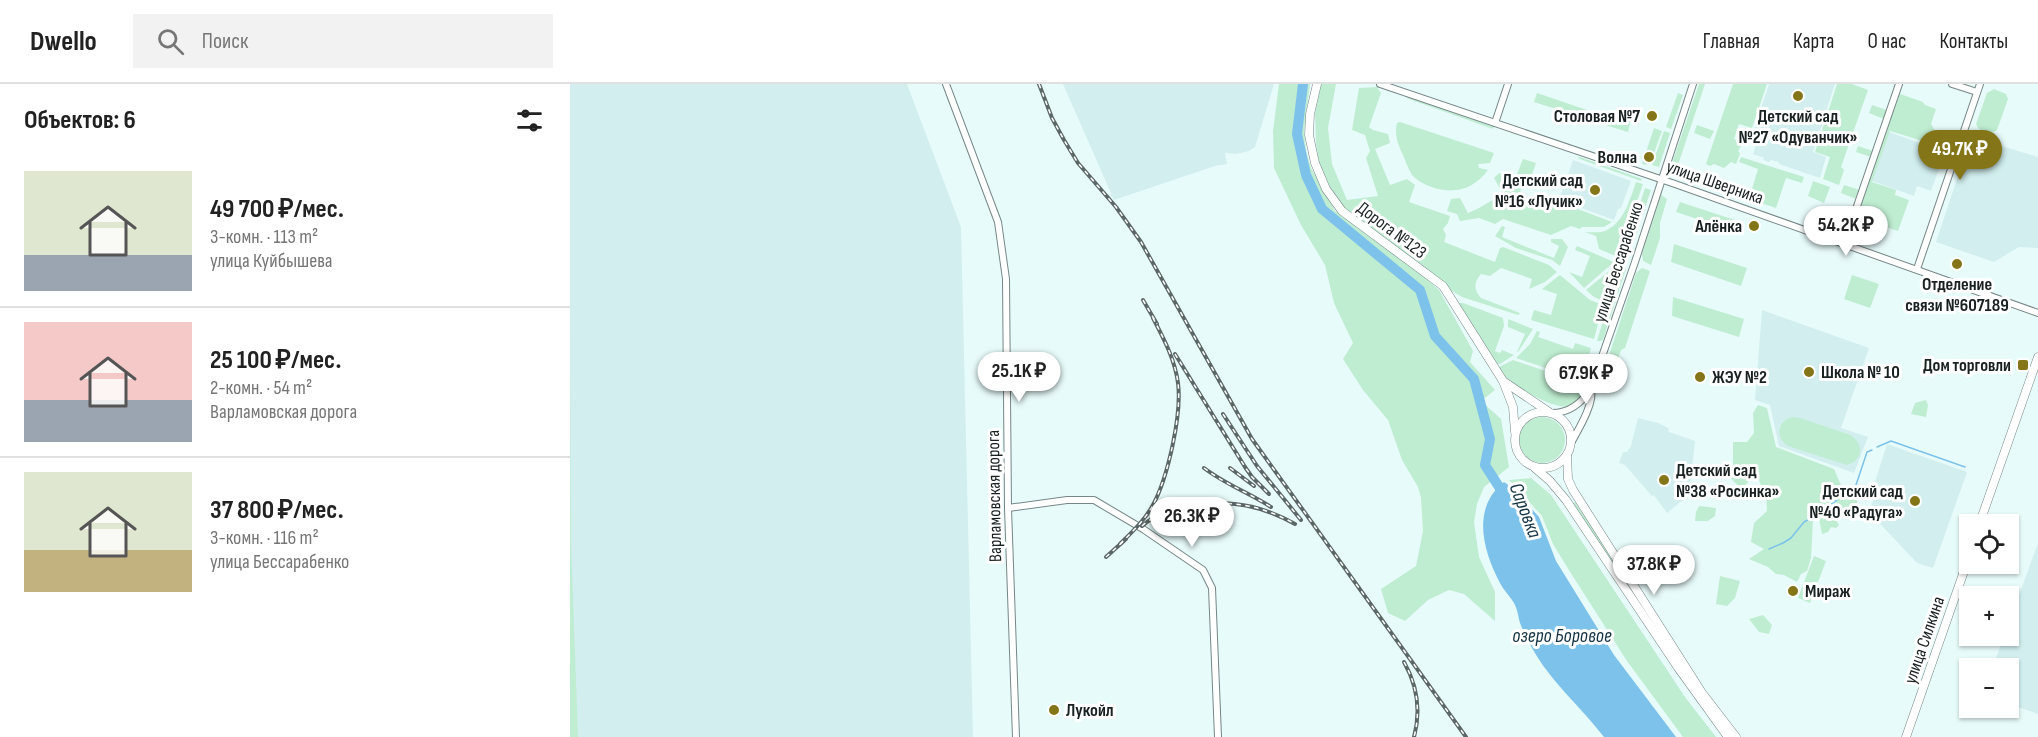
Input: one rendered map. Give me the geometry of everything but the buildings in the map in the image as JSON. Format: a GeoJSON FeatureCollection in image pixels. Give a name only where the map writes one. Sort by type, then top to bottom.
{"type":"FeatureCollection","features":[{"type":"Feature","properties":{"kind":"main road","name":"Дорога №123"},"geometry":{"type":"LineString","coordinates":[[1317,84],[1310,114],[1309,135],[1315,163],[1326,189],[1342,211],[1443,286],[1503,381],[1513,407],[1515,432]]}},
{"type":"Feature","properties":{"kind":"main road"},"geometry":{"type":"LineString","coordinates":[[1983,514],[2038,357]]}},
{"type":"Feature","properties":{"kind":"main road","name":"Дорога №123"},"geometry":{"type":"LineString","coordinates":[[1503,381],[1550,413]]}},
{"type":"Feature","properties":{"kind":"main road"},"geometry":{"type":"LineString","coordinates":[[1728,737],[1566,500],[1550,481],[1519,456],[1515,445],[1515,432],[1521,422],[1531,414],[1550,413],[1567,424],[1571,443],[1567,455],[1568,479],[1573,490],[1682,667],[1736,737]]}},
{"type":"Feature","properties":{"kind":"main road"},"geometry":{"type":"LineString","coordinates":[[1535,468],[1543,469],[1557,465],[1567,455]]}},
{"type":"Feature","properties":{"kind":"main road","name":"улица Силкина"},"geometry":{"type":"LineString","coordinates":[[1906,737],[1963,574]]}},
{"type":"Feature","properties":{"kind":"street","name":"Варламовская дорога"},"geometry":{"type":"LineString","coordinates":[[946,84],[998,222],[1006,279],[1008,508],[1016,737]]}},
{"type":"Feature","properties":{"kind":"street","name":"улица Шверника"},"geometry":{"type":"LineString","coordinates":[[1380,84],[1661,179],[2038,313]]}},
{"type":"Feature","properties":{"kind":"street"},"geometry":{"type":"LineString","coordinates":[[1495,123],[1508,84]]}},
{"type":"Feature","properties":{"kind":"street","name":"улица Бессарабенко"},"geometry":{"type":"LineString","coordinates":[[1568,411],[1586,397],[1591,388],[1693,84]]}},
{"type":"Feature","properties":{"kind":"street"},"geometry":{"type":"LineString","coordinates":[[1844,244],[1899,84]]}},
{"type":"Feature","properties":{"kind":"street"},"geometry":{"type":"LineString","coordinates":[[1952,84],[1977,93]]}},
{"type":"Feature","properties":{"kind":"street"},"geometry":{"type":"LineString","coordinates":[[1917,269],[1980,84]]}},
{"type":"Feature","properties":{"kind":"street","name":"улица Бессарабенко"},"geometry":{"type":"LineString","coordinates":[[1571,443],[1582,423],[1593,394],[1591,388]]}},
{"type":"Feature","properties":{"kind":"street"},"geometry":{"type":"LineString","coordinates":[[1550,413],[1568,411],[1578,415],[1582,423]]}},
{"type":"Feature","properties":{"kind":"street"},"geometry":{"type":"LineString","coordinates":[[1008,508],[1067,500],[1094,501],[1143,529],[1203,570],[1212,588],[1218,737]]}},
{"type":"Feature","properties":{"kind":"shaded area"},"geometry":{"type":"Polygon","coordinates":[[[570,84],[907,84],[961,227],[973,737],[570,737],[570,84]]]}},
{"type":"Feature","properties":{"kind":"shaded area"},"geometry":{"type":"Polygon","coordinates":[[[1063,84],[1274,84],[1255,147],[1236,154],[1225,153],[1227,164],[1114,200],[1063,84]]]}},
{"type":"Feature","properties":{"kind":"shaded area"},"geometry":{"type":"Polygon","coordinates":[[[1769,84],[1835,84],[1813,152],[1826,157],[1820,178],[1779,164],[1779,162],[1763,160],[1764,158],[1753,154],[1756,144],[1750,141],[1769,84]]]}},
{"type":"Feature","properties":{"kind":"shaded area"},"geometry":{"type":"Polygon","coordinates":[[[1889,132],[1931,147],[1929,153],[1943,158],[1931,191],[1917,186],[1914,196],[1872,181],[1889,132]]]}},
{"type":"Feature","properties":{"kind":"shaded area"},"geometry":{"type":"Polygon","coordinates":[[[1971,137],[2038,157],[2038,248],[2019,247],[1994,262],[1936,242],[1971,137]]]}},
{"type":"Feature","properties":{"kind":"shaded area","name":"Детский сад №16 «Лучик»"},"geometry":{"type":"Polygon","coordinates":[[[1573,160],[1631,181],[1614,220],[1559,200],[1573,160]]]}},
{"type":"Feature","properties":{"kind":"shaded area","name":"Школа № 10"},"geometry":{"type":"Polygon","coordinates":[[[1762,310],[1869,348],[1841,428],[1868,437],[1854,473],[1779,446],[1770,405],[1755,400],[1762,310]]]}},
{"type":"Feature","properties":{"kind":"shaded area","name":"Детский сад №38 «Росинка»"},"geometry":{"type":"Polygon","coordinates":[[[1638,418],[1658,423],[1668,428],[1669,432],[1695,441],[1689,495],[1667,513],[1654,495],[1652,496],[1625,465],[1619,463],[1623,452],[1627,452],[1631,446],[1638,418]]]}},
{"type":"Feature","properties":{"kind":"shaded area","name":"Детский сад №40 «Радуга»"},"geometry":{"type":"Polygon","coordinates":[[[1887,444],[1967,472],[1933,568],[1917,563],[1869,512],[1877,490],[1873,488],[1887,444]]]}},
{"type":"Feature","properties":{"kind":"shaded area"},"geometry":{"type":"Polygon","coordinates":[[[2038,543],[2038,714],[2019,707],[2019,658],[1996,658],[2000,646],[2019,646],[2019,595],[2038,543]]]}},
{"type":"Feature","properties":{"kind":"green space"},"geometry":{"type":"Polygon","coordinates":[[[1279,84],[1310,84],[1304,131],[1306,151],[1311,168],[1335,211],[1414,268],[1439,290],[1473,351],[1470,362],[1495,390],[1481,401],[1501,419],[1509,467],[1484,487],[1477,504],[1474,522],[1479,557],[1495,592],[1495,621],[1464,594],[1449,590],[1428,600],[1405,621],[1388,613],[1381,589],[1416,566],[1423,531],[1421,498],[1418,487],[1402,460],[1388,420],[1363,390],[1343,359],[1353,343],[1334,303],[1325,265],[1301,225],[1274,168],[1273,131],[1279,84]]]}},
{"type":"Feature","properties":{"kind":"green space"},"geometry":{"type":"Polygon","coordinates":[[[1321,84],[1336,84],[1328,128],[1332,164],[1347,200],[1378,196],[1366,158],[1370,151],[1365,135],[1352,130],[1359,88],[1378,87],[1381,93],[1369,127],[1388,134],[1390,143],[1375,149],[1390,185],[1407,179],[1415,185],[1409,202],[1450,216],[1443,229],[1446,235],[1444,242],[1495,262],[1500,248],[1503,247],[1549,265],[1557,272],[1545,282],[1529,289],[1532,279],[1501,268],[1490,276],[1481,274],[1475,286],[1481,298],[1520,313],[1518,315],[1462,297],[1344,210],[1332,191],[1319,162],[1315,113],[1321,84]]]}},
{"type":"Feature","properties":{"kind":"green space"},"geometry":{"type":"Polygon","coordinates":[[[1699,84],[1705,84],[1677,168],[1671,166],[1699,84]]]}},
{"type":"Feature","properties":{"kind":"green space"},"geometry":{"type":"Polygon","coordinates":[[[1733,84],[1767,84],[1752,128],[1739,124],[1734,139],[1743,143],[1738,151],[1740,154],[1736,164],[1731,162],[1724,168],[1714,164],[1710,166],[1706,164],[1733,84]]]}},
{"type":"Feature","properties":{"kind":"green space"},"geometry":{"type":"Polygon","coordinates":[[[1837,84],[1852,84],[1868,90],[1841,167],[1844,170],[1839,185],[1823,179],[1830,157],[1815,152],[1837,84]]]}},
{"type":"Feature","properties":{"kind":"green space"},"geometry":{"type":"Polygon","coordinates":[[[1896,84],[1903,84],[1900,94],[1936,109],[1931,124],[1934,129],[1929,143],[1890,131],[1872,182],[1896,190],[1895,195],[1909,200],[1898,231],[1863,216],[1861,220],[1857,219],[1851,234],[1845,233],[1856,199],[1841,193],[1844,185],[1860,190],[1871,157],[1856,152],[1858,146],[1873,151],[1884,119],[1869,113],[1872,105],[1887,110],[1896,84]]]}},
{"type":"Feature","properties":{"kind":"green space"},"geometry":{"type":"Polygon","coordinates":[[[1994,89],[2006,94],[2008,99],[1997,130],[1990,134],[1979,129],[1976,124],[1987,93],[1994,89]]]}},
{"type":"Feature","properties":{"kind":"green space"},"geometry":{"type":"Polygon","coordinates":[[[1537,93],[1590,111],[1587,119],[1534,102],[1537,93]]]}},
{"type":"Feature","properties":{"kind":"green space"},"geometry":{"type":"Polygon","coordinates":[[[1678,93],[1683,95],[1671,129],[1666,127],[1678,93]]]}},
{"type":"Feature","properties":{"kind":"green space"},"geometry":{"type":"Polygon","coordinates":[[[1407,97],[1494,127],[1493,129],[1407,97]]]}},
{"type":"Feature","properties":{"kind":"green space"},"geometry":{"type":"Polygon","coordinates":[[[1608,113],[1631,120],[1628,132],[1605,125],[1608,113]]]}},
{"type":"Feature","properties":{"kind":"green space"},"geometry":{"type":"Polygon","coordinates":[[[1400,122],[1494,153],[1490,163],[1478,164],[1479,168],[1488,170],[1471,186],[1457,190],[1442,190],[1423,183],[1412,174],[1400,147],[1396,131],[1397,123],[1400,122]]]}},
{"type":"Feature","properties":{"kind":"green space"},"geometry":{"type":"Polygon","coordinates":[[[1697,125],[1714,131],[1710,139],[1694,133],[1697,125]]]}},
{"type":"Feature","properties":{"kind":"green space"},"geometry":{"type":"Polygon","coordinates":[[[1654,128],[1662,131],[1650,164],[1642,164],[1654,128]]]}},
{"type":"Feature","properties":{"kind":"green space"},"geometry":{"type":"Polygon","coordinates":[[[1664,131],[1670,133],[1659,167],[1652,165],[1664,131]]]}},
{"type":"Feature","properties":{"kind":"green space"},"geometry":{"type":"Polygon","coordinates":[[[1580,157],[1642,179],[1641,181],[1577,158],[1580,157]]]}},
{"type":"Feature","properties":{"kind":"green space"},"geometry":{"type":"Polygon","coordinates":[[[1741,157],[1804,177],[1802,183],[1786,178],[1776,208],[1749,199],[1758,169],[1739,162],[1741,157]]]}},
{"type":"Feature","properties":{"kind":"green space"},"geometry":{"type":"Polygon","coordinates":[[[1523,159],[1536,163],[1530,180],[1525,178],[1518,198],[1538,205],[1541,195],[1612,222],[1604,227],[1582,227],[1580,229],[1571,226],[1551,235],[1503,219],[1495,224],[1479,218],[1460,221],[1457,214],[1447,211],[1451,199],[1460,198],[1468,213],[1503,194],[1494,178],[1499,173],[1515,179],[1523,159]]]}},
{"type":"Feature","properties":{"kind":"green space"},"geometry":{"type":"Polygon","coordinates":[[[1813,181],[1830,187],[1824,203],[1808,196],[1813,181]]]}},
{"type":"Feature","properties":{"kind":"green space"},"geometry":{"type":"Polygon","coordinates":[[[1636,182],[1643,184],[1618,257],[1599,249],[1596,236],[1585,232],[1603,232],[1612,227],[1622,216],[1636,182]]]}},
{"type":"Feature","properties":{"kind":"green space"},"geometry":{"type":"Polygon","coordinates":[[[1645,188],[1651,190],[1628,258],[1622,258],[1645,188]]]}},
{"type":"Feature","properties":{"kind":"green space"},"geometry":{"type":"Polygon","coordinates":[[[1661,195],[1667,199],[1660,223],[1660,238],[1651,265],[1643,261],[1642,254],[1661,195]]]}},
{"type":"Feature","properties":{"kind":"green space"},"geometry":{"type":"Polygon","coordinates":[[[1680,202],[1741,222],[1737,232],[1676,212],[1680,202]]]}},
{"type":"Feature","properties":{"kind":"green space"},"geometry":{"type":"Polygon","coordinates":[[[1502,226],[1505,227],[1502,237],[1554,258],[1559,246],[1551,242],[1551,239],[1562,239],[1568,247],[1560,266],[1552,260],[1516,248],[1495,236],[1502,226]]]}},
{"type":"Feature","properties":{"kind":"green space"},"geometry":{"type":"Polygon","coordinates":[[[1674,244],[1747,268],[1741,286],[1671,262],[1674,244]]]}},
{"type":"Feature","properties":{"kind":"green space"},"geometry":{"type":"Polygon","coordinates":[[[1577,246],[1614,262],[1584,288],[1569,272],[1582,277],[1590,256],[1575,250],[1577,246]]]}},
{"type":"Feature","properties":{"kind":"green space"},"geometry":{"type":"Polygon","coordinates":[[[1620,263],[1624,264],[1626,269],[1603,340],[1597,341],[1620,263]]]}},
{"type":"Feature","properties":{"kind":"green space"},"geometry":{"type":"Polygon","coordinates":[[[1614,267],[1605,302],[1586,290],[1614,267]]]}},
{"type":"Feature","properties":{"kind":"green space"},"geometry":{"type":"Polygon","coordinates":[[[1642,268],[1650,271],[1625,348],[1621,350],[1609,386],[1600,383],[1636,273],[1642,268]]]}},
{"type":"Feature","properties":{"kind":"green space"},"geometry":{"type":"Polygon","coordinates":[[[1560,275],[1590,300],[1603,305],[1594,339],[1531,320],[1534,310],[1551,315],[1557,294],[1542,289],[1560,275]]]}},
{"type":"Feature","properties":{"kind":"green space"},"geometry":{"type":"Polygon","coordinates":[[[1852,275],[1879,284],[1870,308],[1844,299],[1852,275]]]}},
{"type":"Feature","properties":{"kind":"green space"},"geometry":{"type":"Polygon","coordinates":[[[1673,297],[1744,319],[1739,337],[1672,316],[1673,297]]]}},
{"type":"Feature","properties":{"kind":"green space"},"geometry":{"type":"Polygon","coordinates":[[[1456,303],[1463,303],[1503,318],[1504,326],[1495,351],[1500,353],[1502,350],[1514,355],[1500,364],[1493,364],[1456,303]]]}},
{"type":"Feature","properties":{"kind":"green space"},"geometry":{"type":"Polygon","coordinates":[[[1508,319],[1533,329],[1518,352],[1525,334],[1508,327],[1508,319]]]}},
{"type":"Feature","properties":{"kind":"green space"},"geometry":{"type":"Polygon","coordinates":[[[1537,331],[1540,332],[1538,337],[1573,349],[1575,343],[1591,348],[1582,380],[1516,358],[1530,344],[1537,331]]]}},
{"type":"Feature","properties":{"kind":"green space"},"geometry":{"type":"Polygon","coordinates":[[[570,338],[571,544],[578,737],[570,737],[570,338]]]}},
{"type":"Feature","properties":{"kind":"green space"},"geometry":{"type":"Polygon","coordinates":[[[1513,360],[1587,385],[1583,396],[1571,406],[1563,406],[1530,394],[1508,380],[1497,368],[1513,360]]]}},
{"type":"Feature","properties":{"kind":"green space"},"geometry":{"type":"Polygon","coordinates":[[[1926,400],[1928,405],[1926,417],[1911,414],[1915,403],[1926,400]]]}},
{"type":"Feature","properties":{"kind":"green space"},"geometry":{"type":"Polygon","coordinates":[[[1758,405],[1767,408],[1776,447],[1834,469],[1842,492],[1847,496],[1857,496],[1857,503],[1849,509],[1838,508],[1832,514],[1839,525],[1836,528],[1831,527],[1828,532],[1822,534],[1819,518],[1813,521],[1811,558],[1807,571],[1801,574],[1797,582],[1784,575],[1776,574],[1768,567],[1749,559],[1764,549],[1751,542],[1754,523],[1767,511],[1766,493],[1756,473],[1742,489],[1729,477],[1733,465],[1733,442],[1747,442],[1754,433],[1753,413],[1758,405]]]}},
{"type":"Feature","properties":{"kind":"green space"},"geometry":{"type":"Polygon","coordinates":[[[1542,417],[1558,424],[1565,440],[1558,456],[1542,463],[1526,456],[1519,440],[1526,424],[1542,417]]]}},
{"type":"Feature","properties":{"kind":"green space"},"geometry":{"type":"Polygon","coordinates":[[[1792,417],[1855,438],[1860,447],[1857,459],[1847,465],[1788,446],[1781,438],[1780,430],[1783,422],[1792,417]]]}},
{"type":"Feature","properties":{"kind":"green space"},"geometry":{"type":"Polygon","coordinates":[[[1531,478],[1551,495],[1685,697],[1716,737],[1683,737],[1627,661],[1553,544],[1542,516],[1509,480],[1531,478]]]}},
{"type":"Feature","properties":{"kind":"green space"},"geometry":{"type":"Polygon","coordinates":[[[1575,502],[1682,663],[1680,665],[1572,504],[1575,502]]]}},
{"type":"Feature","properties":{"kind":"green space"},"geometry":{"type":"Polygon","coordinates":[[[1699,506],[1716,508],[1715,516],[1708,521],[1695,521],[1699,506]]]}},
{"type":"Feature","properties":{"kind":"green space"},"geometry":{"type":"Polygon","coordinates":[[[1814,556],[1826,561],[1810,603],[1798,598],[1814,556]]]}},
{"type":"Feature","properties":{"kind":"green space"},"geometry":{"type":"Polygon","coordinates":[[[1720,576],[1740,581],[1735,598],[1727,606],[1716,604],[1720,576]]]}},
{"type":"Feature","properties":{"kind":"green space"},"geometry":{"type":"Polygon","coordinates":[[[1763,615],[1772,625],[1769,634],[1759,632],[1749,619],[1763,615]]]}},
{"type":"Feature","properties":{"kind":"water","name":"озеро Боровое"},"geometry":{"type":"Polygon","coordinates":[[[1504,482],[1514,489],[1539,517],[1556,561],[1614,655],[1676,737],[1604,737],[1539,660],[1520,623],[1515,605],[1494,571],[1485,544],[1483,530],[1487,504],[1504,482]]]}},
{"type":"Feature","properties":{"kind":"waterway","name":"Саровка"},"geometry":{"type":"LineString","coordinates":[[1303,84],[1297,134],[1306,175],[1322,209],[1420,290],[1435,336],[1474,379],[1490,439],[1485,465],[1505,499]]}},
{"type":"Feature","properties":{"kind":"waterway"},"geometry":{"type":"LineString","coordinates":[[1877,447],[1891,441],[1965,467]]}},
{"type":"Feature","properties":{"kind":"waterway"},"geometry":{"type":"LineString","coordinates":[[1769,549],[1791,538],[1804,522],[1819,514],[1856,485],[1867,452],[1872,450]]}},
{"type":"Feature","properties":{"kind":"railway"},"geometry":{"type":"LineString","coordinates":[[1039,84],[1052,118],[1064,140],[1078,163],[1116,207],[1141,242],[1252,439],[1466,737]]}},
{"type":"Feature","properties":{"kind":"railway"},"geometry":{"type":"LineString","coordinates":[[1143,300],[1157,324]]}},
{"type":"Feature","properties":{"kind":"railway"},"geometry":{"type":"LineString","coordinates":[[1120,544],[1142,521],[1159,493],[1169,462],[1176,428],[1179,396],[1177,374],[1153,318]]}},
{"type":"Feature","properties":{"kind":"railway"},"geometry":{"type":"LineString","coordinates":[[1175,354],[1245,467],[1269,494]]}},
{"type":"Feature","properties":{"kind":"railway"},"geometry":{"type":"LineString","coordinates":[[1223,414],[1257,466],[1301,520]]}},
{"type":"Feature","properties":{"kind":"railway"},"geometry":{"type":"LineString","coordinates":[[1204,468],[1271,507]]}},
{"type":"Feature","properties":{"kind":"railway"},"geometry":{"type":"LineString","coordinates":[[1230,468],[1254,486]]}},
{"type":"Feature","properties":{"kind":"railway"},"geometry":{"type":"LineString","coordinates":[[1142,526],[1172,511],[1220,503],[1265,510],[1295,524]]}},
{"type":"Feature","properties":{"kind":"railway"},"geometry":{"type":"LineString","coordinates":[[1106,557],[1126,539]]}},
{"type":"Feature","properties":{"kind":"railway"},"geometry":{"type":"LineString","coordinates":[[1404,662],[1415,689],[1417,718],[1414,737]]}},
{"type":"Feature","properties":{"kind":"place","name":"Детский сад №27 «Одуванчик»"},"geometry":{"type":"Point","coordinates":[1798,96]}},
{"type":"Feature","properties":{"kind":"place","name":"Столовая №7"},"geometry":{"type":"Point","coordinates":[1652,116]}},
{"type":"Feature","properties":{"kind":"place","name":"Волна"},"geometry":{"type":"Point","coordinates":[1649,157]}},
{"type":"Feature","properties":{"kind":"place","name":"Детский сад №16 «Лучик»"},"geometry":{"type":"Point","coordinates":[1595,190]}},
{"type":"Feature","properties":{"kind":"place","name":"Алёнка"},"geometry":{"type":"Point","coordinates":[1754,226]}},
{"type":"Feature","properties":{"kind":"place","name":"Отделение связи №607189"},"geometry":{"type":"Point","coordinates":[1957,264]}},
{"type":"Feature","properties":{"kind":"place","name":"Дом торговли"},"geometry":{"type":"Point","coordinates":[2023,365]}},
{"type":"Feature","properties":{"kind":"place","name":"Школа № 10"},"geometry":{"type":"Point","coordinates":[1809,372]}},
{"type":"Feature","properties":{"kind":"place","name":"ЖЭУ №2"},"geometry":{"type":"Point","coordinates":[1700,377]}},
{"type":"Feature","properties":{"kind":"place","name":"Детский сад №38 «Росинка»"},"geometry":{"type":"Point","coordinates":[1664,480]}},
{"type":"Feature","properties":{"kind":"place","name":"Детский сад №40 «Радуга»"},"geometry":{"type":"Point","coordinates":[1915,501]}},
{"type":"Feature","properties":{"kind":"place","name":"Мираж"},"geometry":{"type":"Point","coordinates":[1793,591]}},
{"type":"Feature","properties":{"kind":"place","name":"Лукойл"},"geometry":{"type":"Point","coordinates":[1054,710]}}]}
